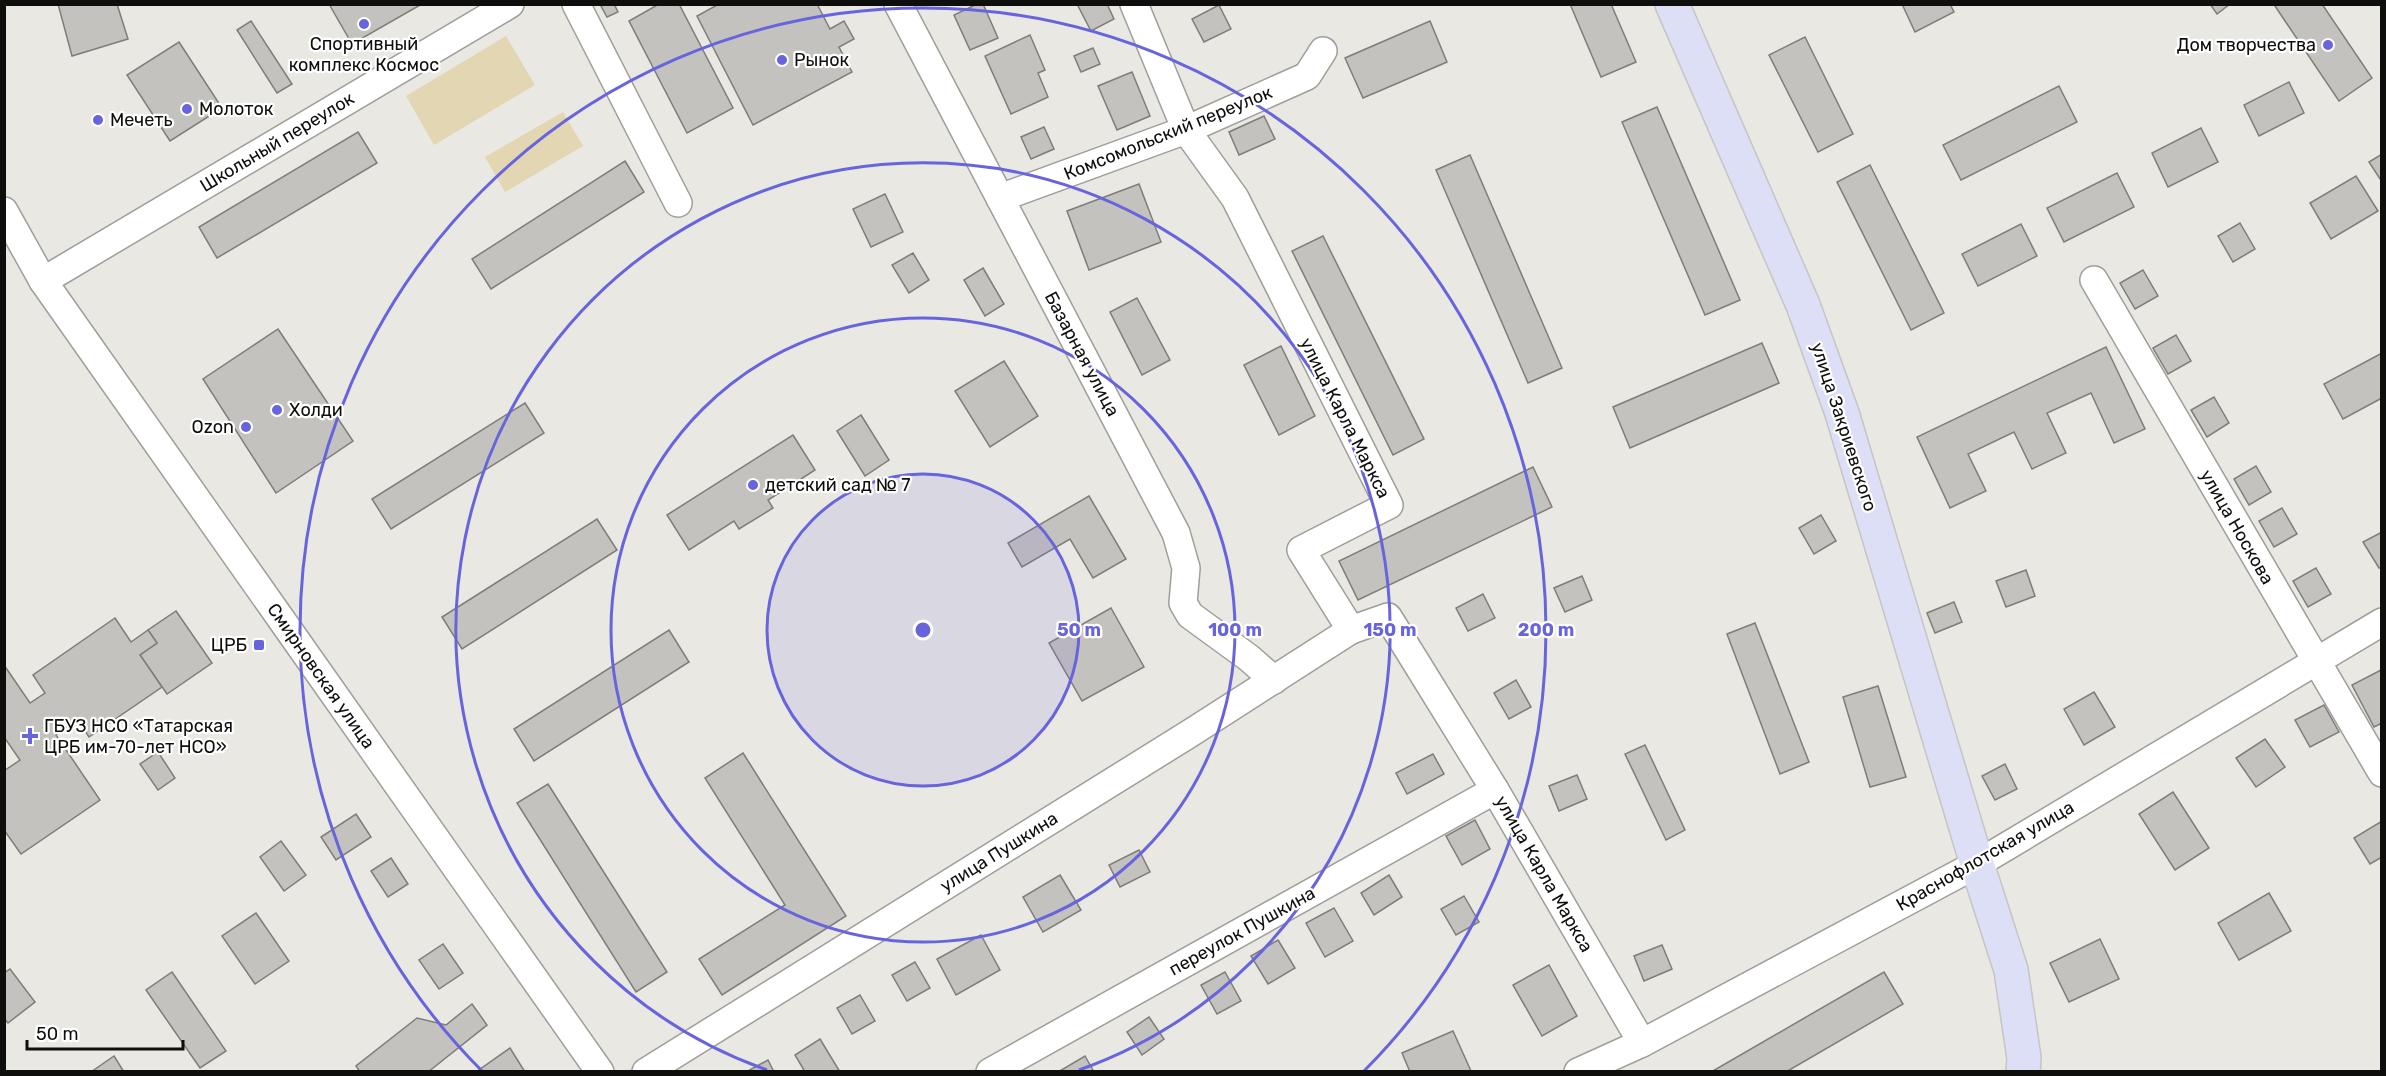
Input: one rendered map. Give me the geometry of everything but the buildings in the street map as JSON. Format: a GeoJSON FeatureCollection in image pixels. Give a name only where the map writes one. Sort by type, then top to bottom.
{"type":"FeatureCollection","features":[{"type":"Feature","properties":{"kind":"main road","name":"улица Закриевского"},"geometry":{"type":"LineString","coordinates":[[1672,4],[1803,305],[1842,413],[2011,970],[2024,1058],[2023,1071]]}},
{"type":"Feature","properties":{"kind":"street","name":"Школьный переулок"},"geometry":{"type":"LineString","coordinates":[[43,280],[510,4]]}},
{"type":"Feature","properties":{"kind":"street"},"geometry":{"type":"LineString","coordinates":[[576,4],[678,203]]}},
{"type":"Feature","properties":{"kind":"street","name":"Базарная улица"},"geometry":{"type":"LineString","coordinates":[[898,4],[1176,533],[1186,568],[1183,603],[1190,615],[1215,632],[1274,680]]}},
{"type":"Feature","properties":{"kind":"street","name":"улица Карла Маркса"},"geometry":{"type":"LineString","coordinates":[[1134,4],[1186,130],[1235,198],[1389,505],[1301,550],[1351,630],[1388,617],[1495,790],[1642,1043]]}},
{"type":"Feature","properties":{"kind":"street","name":"Комсомольский переулок"},"geometry":{"type":"LineString","coordinates":[[1000,198],[1186,130],[1307,76],[1323,51]]}},
{"type":"Feature","properties":{"kind":"street","name":"Смирновская улица"},"geometry":{"type":"LineString","coordinates":[[4,211],[43,280],[600,1071]]}},
{"type":"Feature","properties":{"kind":"street","name":"улица Носкова"},"geometry":{"type":"LineString","coordinates":[[2094,280],[2382,774]]}},
{"type":"Feature","properties":{"kind":"street","name":"Краснофлотская улица"},"geometry":{"type":"LineString","coordinates":[[1578,1071],[1642,1043],[1977,864],[2382,622]]}},
{"type":"Feature","properties":{"kind":"street","name":"улица Пушкина"},"geometry":{"type":"LineString","coordinates":[[646,1071],[1351,630]]}},
{"type":"Feature","properties":{"kind":"street","name":"переулок Пушкина"},"geometry":{"type":"LineString","coordinates":[[990,1071],[1495,790]]}},
{"type":"Feature","properties":{"kind":"shaded area"},"geometry":{"type":"Polygon","coordinates":[[[506,36],[535,85],[434,145],[406,96],[506,36]]]}},
{"type":"Feature","properties":{"kind":"shaded area"},"geometry":{"type":"Polygon","coordinates":[[[563,112],[583,146],[505,192],[485,157],[563,112]]]}},
{"type":"Feature","properties":{"kind":"place","name":"Спортивный комплекс Космос"},"geometry":{"type":"Point","coordinates":[364,24]}},
{"type":"Feature","properties":{"kind":"place","name":"Дом творчества"},"geometry":{"type":"Point","coordinates":[2328,45]}},
{"type":"Feature","properties":{"kind":"place","name":"Рынок"},"geometry":{"type":"Point","coordinates":[782,60]}},
{"type":"Feature","properties":{"kind":"place","name":"Молоток"},"geometry":{"type":"Point","coordinates":[187,109]}},
{"type":"Feature","properties":{"kind":"place","name":"Мечеть"},"geometry":{"type":"Point","coordinates":[98,120]}},
{"type":"Feature","properties":{"kind":"place","name":"Холди"},"geometry":{"type":"Point","coordinates":[277,410]}},
{"type":"Feature","properties":{"kind":"place","name":"Ozon"},"geometry":{"type":"Point","coordinates":[246,427]}},
{"type":"Feature","properties":{"kind":"place","name":"детский сад № 7"},"geometry":{"type":"Point","coordinates":[753,485]}},
{"type":"Feature","properties":{"kind":"place","name":"ЦРБ"},"geometry":{"type":"Point","coordinates":[259,645]}},
{"type":"Feature","properties":{"kind":"place","name":"ГБУЗ НСО «Татарская ЦРБ им-70-лет НСО»"},"geometry":{"type":"Point","coordinates":[30,736]}}]}
